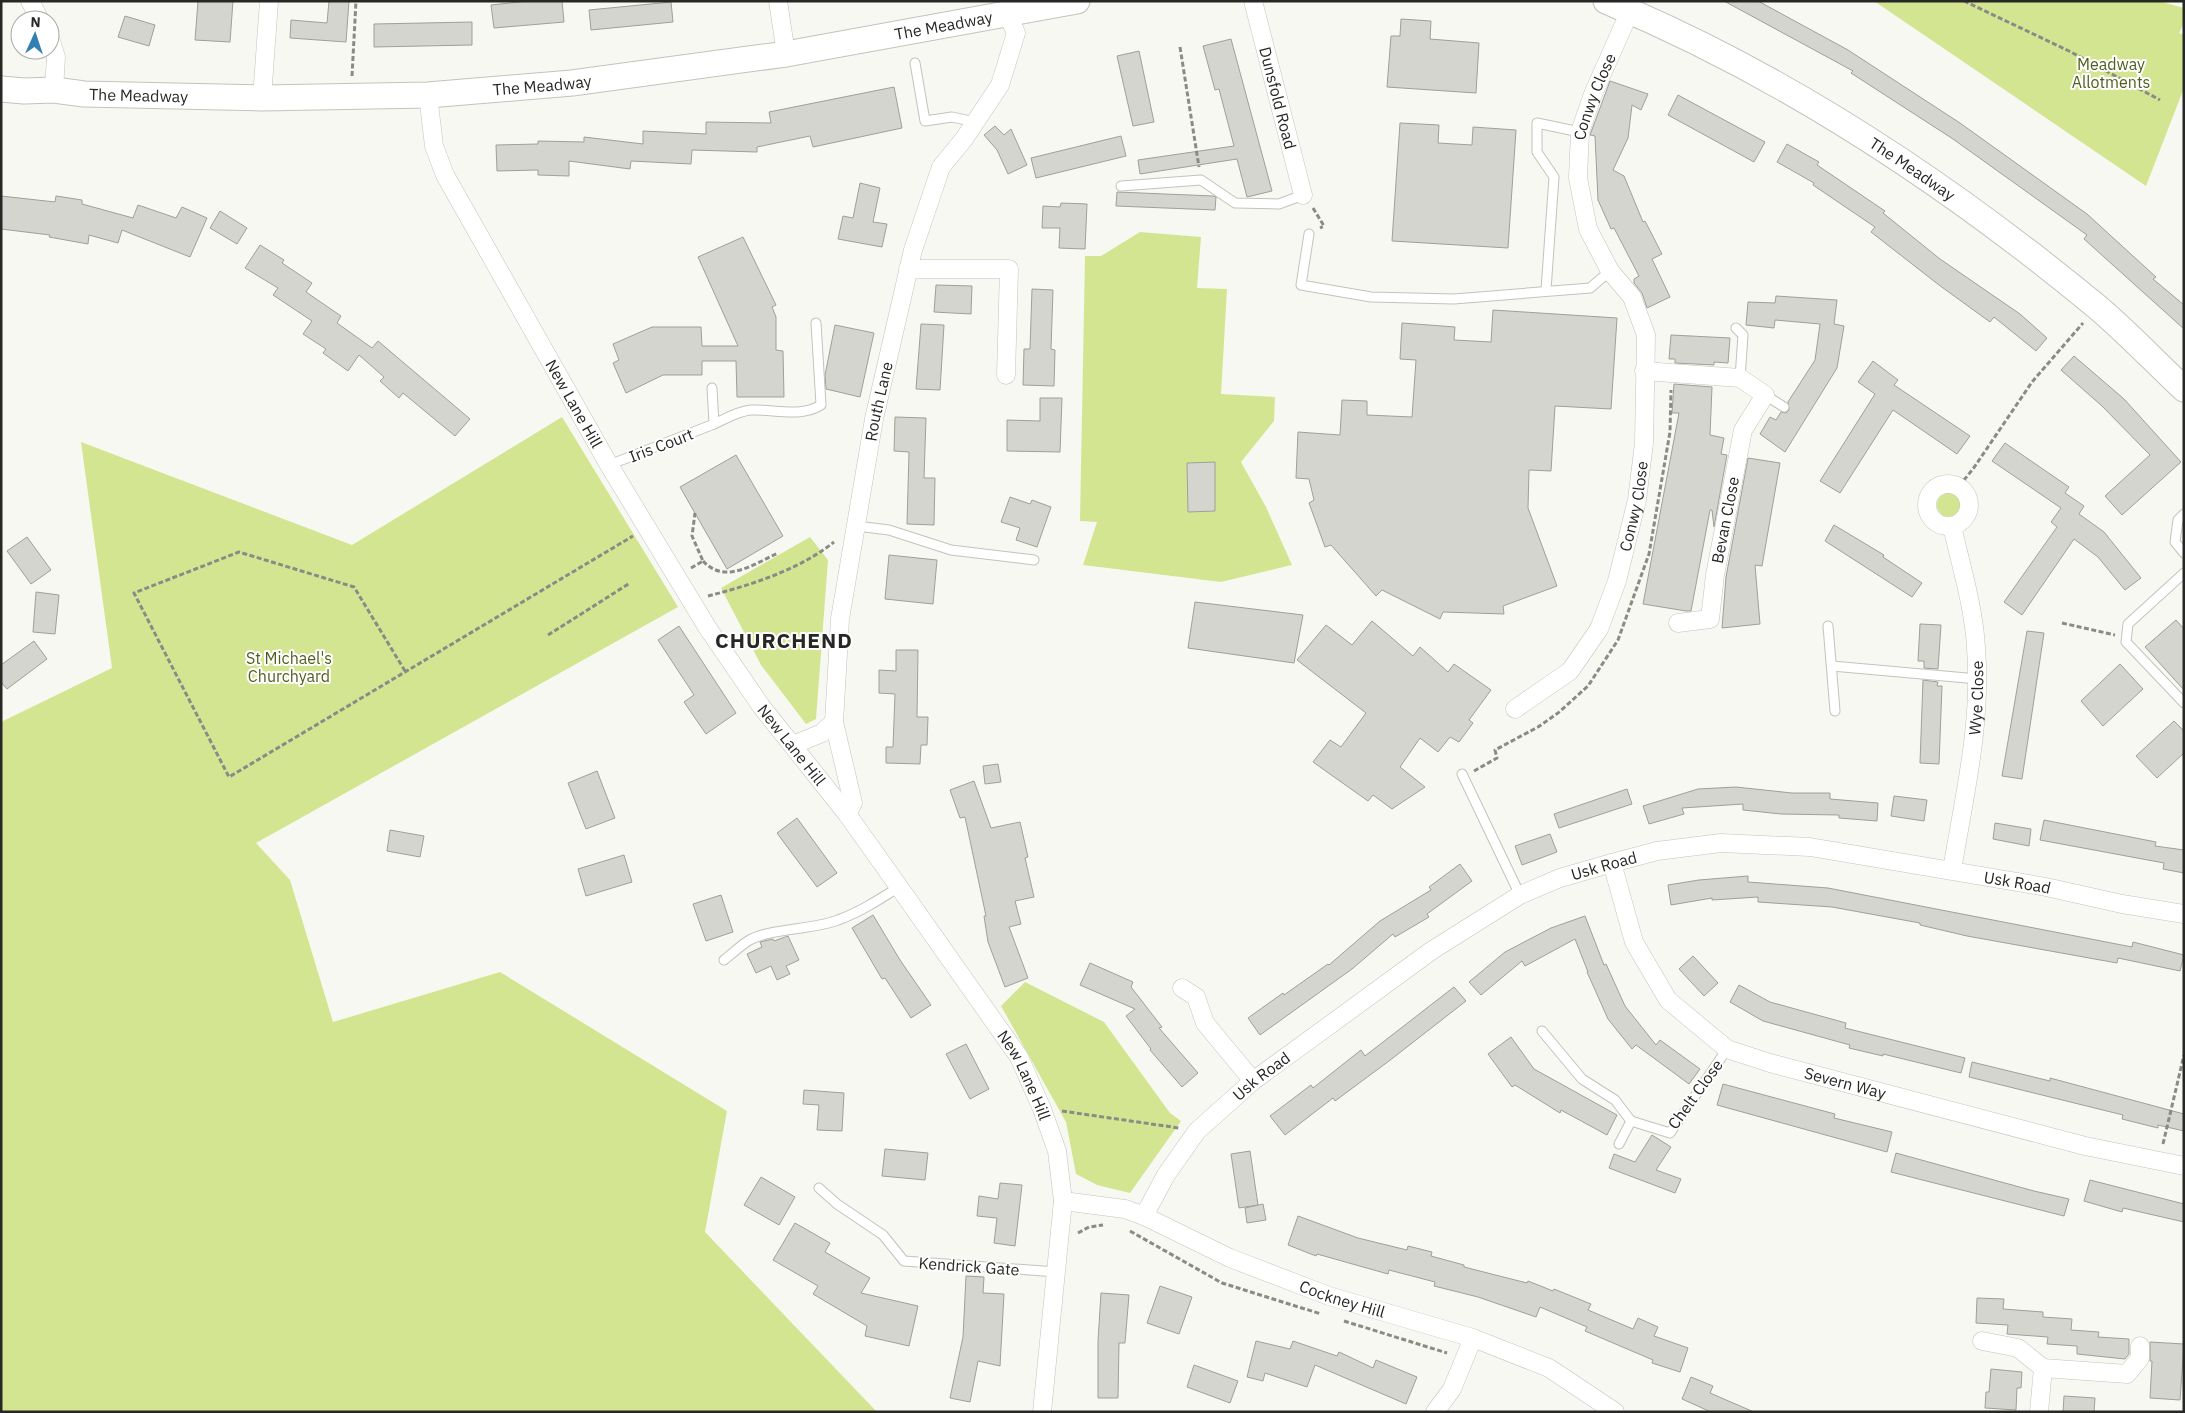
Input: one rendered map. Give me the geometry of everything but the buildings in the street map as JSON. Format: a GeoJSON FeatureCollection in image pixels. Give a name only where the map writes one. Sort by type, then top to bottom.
{"type":"FeatureCollection","features":[{"type":"Feature","properties":{"kind":"street"},"geometry":{"type":"LineString","coordinates":[[262,98],[269,1]]}},
{"type":"Feature","properties":{"kind":"street"},"geometry":{"type":"LineString","coordinates":[[778,1],[786,54]]}},
{"type":"Feature","properties":{"kind":"street","name":"The Meadway"},"geometry":{"type":"LineString","coordinates":[[1,89],[54,90],[84,94],[262,98],[428,95],[626,77],[786,54],[1020,8],[1077,1]]}},
{"type":"Feature","properties":{"kind":"street","name":"Dunsfold Road"},"geometry":{"type":"LineString","coordinates":[[1253,1],[1303,195]]}},
{"type":"Feature","properties":{"kind":"street","name":"The Meadway"},"geometry":{"type":"LineString","coordinates":[[1606,1],[1636,9],[1773,82],[1918,172],[2097,307],[2184,390]]}},
{"type":"Feature","properties":{"kind":"street","name":"Routh Lane"},"geometry":{"type":"LineString","coordinates":[[847,814],[853,803],[834,722],[840,619],[874,419],[908,269],[941,167],[976,122],[1000,85],[1016,33],[1020,8]]}},
{"type":"Feature","properties":{"kind":"street","name":"Conwy Close"},"geometry":{"type":"LineString","coordinates":[[1515,709],[1570,671],[1599,628],[1617,581],[1636,500],[1644,443],[1646,335],[1632,297],[1610,271],[1588,229],[1578,178],[1580,132],[1593,94],[1636,9]]}},
{"type":"Feature","properties":{"kind":"street"},"geometry":{"type":"LineString","coordinates":[[54,90],[56,60]]}},
{"type":"Feature","properties":{"kind":"street","name":"New Lane Hill"},"geometry":{"type":"LineString","coordinates":[[428,95],[434,146],[445,175],[609,465],[690,601],[751,691],[847,814],[1018,1056],[1042,1108],[1057,1151],[1063,1200],[1042,1412]]}},
{"type":"Feature","properties":{"kind":"street"},"geometry":{"type":"LineString","coordinates":[[908,269],[1009,268],[1006,374]]}},
{"type":"Feature","properties":{"kind":"street"},"geometry":{"type":"LineString","coordinates":[[1644,372],[1740,378],[1765,395]]}},
{"type":"Feature","properties":{"kind":"street","name":"Bevan Close"},"geometry":{"type":"LineString","coordinates":[[1678,622],[1710,619],[1714,575],[1743,430],[1765,395]]}},
{"type":"Feature","properties":{"kind":"street"},"geometry":{"type":"LineString","coordinates":[[1952,484],[1959,486],[1968,497],[1970,505],[1965,518],[1952,526],[1938,524],[1929,515],[1926,502],[1932,490],[1938,486],[1952,484]]}},
{"type":"Feature","properties":{"kind":"street","name":"Wye Close"},"geometry":{"type":"LineString","coordinates":[[1952,526],[1976,646],[1978,679],[1976,734],[1952,870]]}},
{"type":"Feature","properties":{"kind":"street"},"geometry":{"type":"LineString","coordinates":[[793,745],[822,733],[834,722]]}},
{"type":"Feature","properties":{"kind":"street","name":"Usk Road"},"geometry":{"type":"LineString","coordinates":[[1144,1216],[1166,1175],[1197,1131],[1253,1081],[1431,951],[1520,895],[1560,878],[1657,851],[1721,843],[1810,847],[1952,870],[2184,914]]}},
{"type":"Feature","properties":{"kind":"street","name":"Severn Way"},"geometry":{"type":"LineString","coordinates":[[1612,863],[1634,942],[1668,1000],[1727,1049],[1770,1063],[2086,1146],[2184,1166]]}},
{"type":"Feature","properties":{"kind":"street"},"geometry":{"type":"LineString","coordinates":[[1182,988],[1196,997],[1205,1023],[1253,1081]]}},
{"type":"Feature","properties":{"kind":"street","name":"Cockney Hill"},"geometry":{"type":"LineString","coordinates":[[1063,1200],[1105,1205],[1144,1216],[1230,1258],[1329,1296],[1473,1338],[1549,1368],[1615,1412]]}},
{"type":"Feature","properties":{"kind":"street"},"geometry":{"type":"LineString","coordinates":[[1435,1412],[1452,1389],[1473,1338]]}},
{"type":"Feature","properties":{"kind":"street"},"geometry":{"type":"LineString","coordinates":[[1982,1341],[2018,1348],[2043,1368],[2127,1374],[2140,1358],[2140,1346]]}},
{"type":"Feature","properties":{"kind":"street"},"geometry":{"type":"LineString","coordinates":[[2039,1412],[2043,1368]]}},
{"type":"Feature","properties":{"kind":"lane"},"geometry":{"type":"LineString","coordinates":[[915,63],[925,121],[952,117],[976,122]]}},
{"type":"Feature","properties":{"kind":"lane"},"geometry":{"type":"LineString","coordinates":[[1546,290],[1554,177],[1537,152],[1537,123],[1580,132]]}},
{"type":"Feature","properties":{"kind":"lane"},"geometry":{"type":"LineString","coordinates":[[1121,186],[1202,180],[1235,203],[1279,204],[1303,195]]}},
{"type":"Feature","properties":{"kind":"lane"},"geometry":{"type":"LineString","coordinates":[[1309,234],[1301,285],[1371,297],[1454,299],[1546,290],[1590,288],[1610,271]]}},
{"type":"Feature","properties":{"kind":"lane","name":"Iris Court"},"geometry":{"type":"LineString","coordinates":[[609,465],[714,424],[736,413],[750,410],[811,411],[821,405],[816,323]]}},
{"type":"Feature","properties":{"kind":"lane"},"geometry":{"type":"LineString","coordinates":[[1736,328],[1743,335],[1740,378]]}},
{"type":"Feature","properties":{"kind":"lane","name":"Iris Court"},"geometry":{"type":"LineString","coordinates":[[712,388],[714,424]]}},
{"type":"Feature","properties":{"kind":"lane"},"geometry":{"type":"LineString","coordinates":[[1765,395],[1784,407]]}},
{"type":"Feature","properties":{"kind":"lane"},"geometry":{"type":"LineString","coordinates":[[2184,514],[2178,520],[2175,542],[2184,553]]}},
{"type":"Feature","properties":{"kind":"lane"},"geometry":{"type":"LineString","coordinates":[[856,525],[889,530],[951,550],[1034,560]]}},
{"type":"Feature","properties":{"kind":"lane"},"geometry":{"type":"LineString","coordinates":[[2184,572],[2128,624],[2126,638],[2126,642],[2184,703]]}},
{"type":"Feature","properties":{"kind":"lane"},"geometry":{"type":"LineString","coordinates":[[1828,626],[1835,711]]}},
{"type":"Feature","properties":{"kind":"lane"},"geometry":{"type":"LineString","coordinates":[[1832,666],[1978,679]]}},
{"type":"Feature","properties":{"kind":"lane"},"geometry":{"type":"LineString","coordinates":[[1462,774],[1520,895]]}},
{"type":"Feature","properties":{"kind":"lane"},"geometry":{"type":"LineString","coordinates":[[724,960],[749,940],[774,932],[801,930],[837,920],[862,910],[900,887]]}},
{"type":"Feature","properties":{"kind":"lane"},"geometry":{"type":"LineString","coordinates":[[1542,1031],[1582,1079],[1615,1100],[1631,1121],[1619,1144]]}},
{"type":"Feature","properties":{"kind":"lane","name":"Chelt Close"},"geometry":{"type":"LineString","coordinates":[[1631,1121],[1670,1133],[1727,1049]]}},
{"type":"Feature","properties":{"kind":"lane","name":"Kendrick Gate"},"geometry":{"type":"LineString","coordinates":[[819,1188],[837,1204],[883,1235],[904,1261],[1057,1272]]}},
{"type":"Feature","properties":{"kind":"path"},"geometry":{"type":"LineString","coordinates":[[350,96],[356,1]]}},
{"type":"Feature","properties":{"kind":"path"},"geometry":{"type":"LineString","coordinates":[[1964,1],[2069,51],[2160,100]]}},
{"type":"Feature","properties":{"kind":"path"},"geometry":{"type":"LineString","coordinates":[[1180,47],[1202,180]]}},
{"type":"Feature","properties":{"kind":"path"},"geometry":{"type":"LineString","coordinates":[[1303,195],[1324,226],[1309,234]]}},
{"type":"Feature","properties":{"kind":"path"},"geometry":{"type":"LineString","coordinates":[[1959,486],[1974,469],[2032,382],[2097,307]]}},
{"type":"Feature","properties":{"kind":"path"},"geometry":{"type":"LineString","coordinates":[[694,513],[692,536],[703,561],[711,570],[726,573],[737,571],[778,553]]}},
{"type":"Feature","properties":{"kind":"path"},"geometry":{"type":"LineString","coordinates":[[690,601],[748,586],[788,569],[828,546],[856,525]]}},
{"type":"Feature","properties":{"kind":"path"},"geometry":{"type":"LineString","coordinates":[[405,672],[354,588],[239,552],[134,593],[229,777],[405,672],[646,528]]}},
{"type":"Feature","properties":{"kind":"path"},"geometry":{"type":"LineString","coordinates":[[675,576],[703,561]]}},
{"type":"Feature","properties":{"kind":"path"},"geometry":{"type":"LineString","coordinates":[[548,635],[630,583]]}},
{"type":"Feature","properties":{"kind":"path"},"geometry":{"type":"LineString","coordinates":[[2062,623],[2126,638]]}},
{"type":"Feature","properties":{"kind":"path"},"geometry":{"type":"LineString","coordinates":[[2159,1160],[2184,1055]]}},
{"type":"Feature","properties":{"kind":"path"},"geometry":{"type":"LineString","coordinates":[[1042,1108],[1197,1131]]}},
{"type":"Feature","properties":{"kind":"path"},"geometry":{"type":"LineString","coordinates":[[1077,1234],[1089,1227],[1106,1225]]}},
{"type":"Feature","properties":{"kind":"path"},"geometry":{"type":"LineString","coordinates":[[1126,1229],[1222,1283],[1326,1316]]}},
{"type":"Feature","properties":{"kind":"path"},"geometry":{"type":"LineString","coordinates":[[1335,1318],[1464,1358]]}},
{"type":"Feature","properties":{"kind":"green space","name":"Meadway Allotments"},"geometry":{"type":"Polygon","coordinates":[[[1874,1],[2159,1],[2184,8],[2184,23],[2179,33],[2184,35],[2184,88],[2146,186],[1874,1]]]}},
{"type":"Feature","properties":{"kind":"green space"},"geometry":{"type":"Polygon","coordinates":[[[1140,232],[1201,237],[1197,288],[1227,289],[1221,394],[1275,397],[1274,421],[1241,462],[1266,507],[1292,565],[1221,582],[1083,565],[1097,522],[1080,521],[1085,256],[1101,256],[1140,232]]]}},
{"type":"Feature","properties":{"kind":"green space","name":"St Michael's Churchyard"},"geometry":{"type":"Polygon","coordinates":[[[562,417],[678,607],[256,843],[290,880],[333,1022],[500,972],[727,1111],[705,1232],[877,1412],[1,1412],[1,722],[112,668],[81,442],[352,545],[562,417]]]}},
{"type":"Feature","properties":{"kind":"green space"},"geometry":{"type":"Polygon","coordinates":[[[1949,493],[1958,496],[1961,505],[1958,514],[1949,517],[1940,514],[1937,505],[1940,496],[1949,493]]]}},
{"type":"Feature","properties":{"kind":"green space"},"geometry":{"type":"Polygon","coordinates":[[[810,537],[828,560],[816,719],[806,724],[761,665],[721,588],[810,537]]]}},
{"type":"Feature","properties":{"kind":"green space"},"geometry":{"type":"Polygon","coordinates":[[[1025,982],[1104,1022],[1170,1113],[1181,1121],[1130,1193],[1097,1185],[1076,1174],[1066,1122],[1001,1006],[1025,982]]]}},
{"type":"Feature","properties":{"kind":"district","name":"CHURCHEND"},"geometry":{"type":"Point","coordinates":[784,640]}}]}
